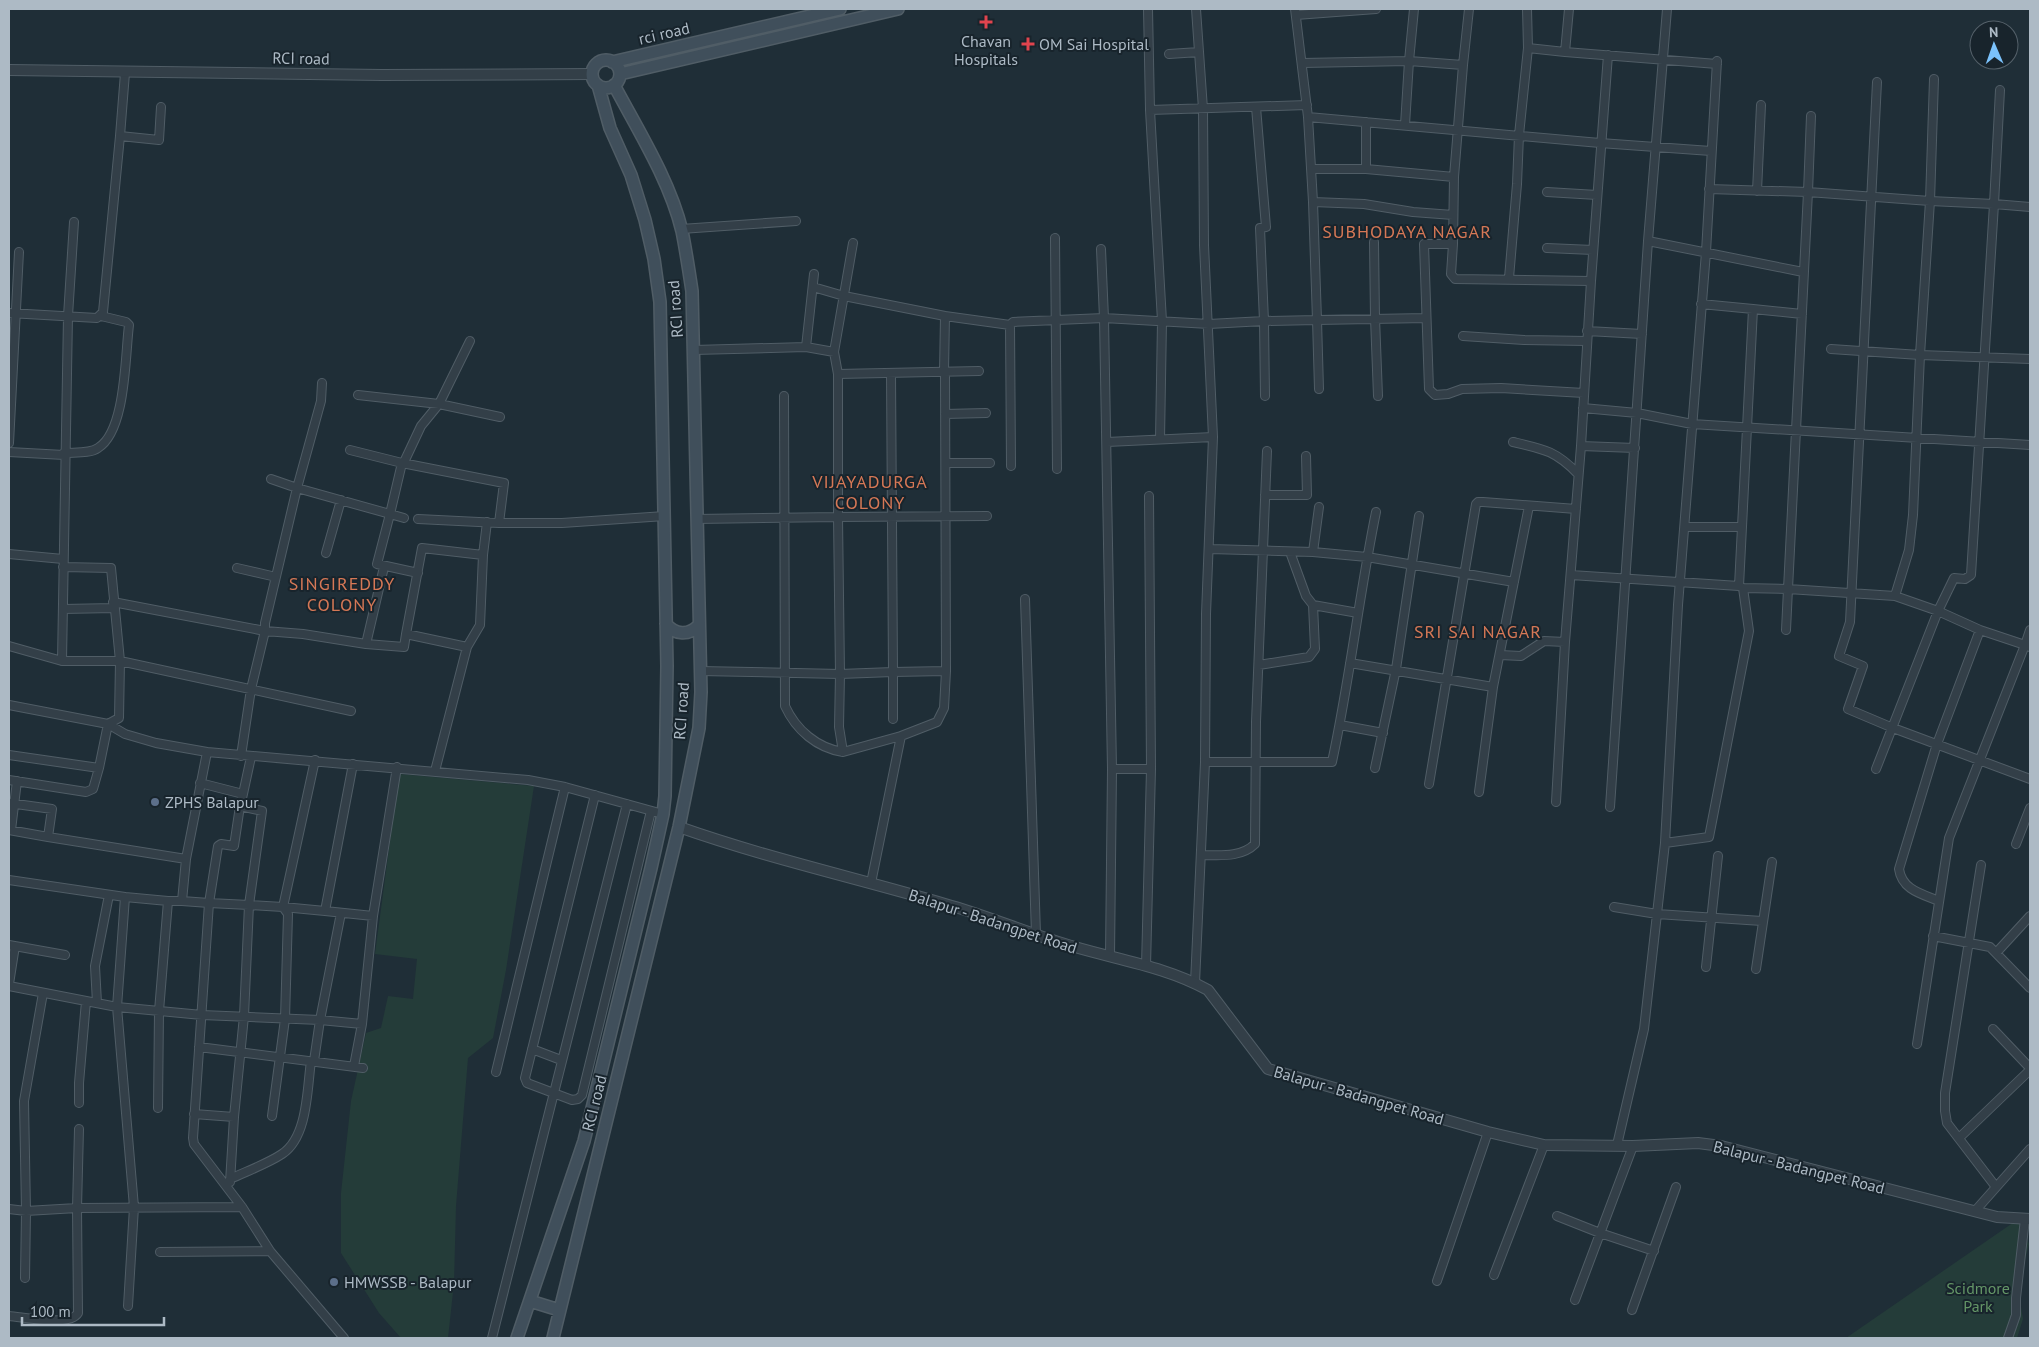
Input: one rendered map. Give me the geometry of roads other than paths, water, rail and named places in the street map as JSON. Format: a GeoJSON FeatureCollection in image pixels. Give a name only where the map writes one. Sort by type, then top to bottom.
{"type":"FeatureCollection","features":[{"type":"Feature","properties":{"kind":"main road","name":"rci road"},"geometry":{"type":"LineString","coordinates":[[612,62],[840,9]]}},
{"type":"Feature","properties":{"kind":"main road","name":"RCI road"},"geometry":{"type":"LineString","coordinates":[[620,74],[898,9]]}},
{"type":"Feature","properties":{"kind":"main road"},"geometry":{"type":"LineString","coordinates":[[517,1338],[584,1141],[663,814],[667,750],[660,302],[654,259],[645,220],[631,175],[616,146],[595,79],[594,68],[600,62],[612,62],[616,65],[620,74],[614,85],[605,88],[595,79]]}},
{"type":"Feature","properties":{"kind":"main road","name":"RCI road"},"geometry":{"type":"LineString","coordinates":[[552,1338],[679,828],[698,728],[700,671],[692,291],[681,230],[668,192],[650,153],[614,85]]}},
{"type":"Feature","properties":{"kind":"main road"},"geometry":{"type":"LineString","coordinates":[[666,624],[678,633],[689,632],[699,625]]}},
{"type":"Feature","properties":{"kind":"main road"},"geometry":{"type":"LineString","coordinates":[[666,645],[680,637],[689,638],[699,644]]}},
{"type":"Feature","properties":{"kind":"main road"},"geometry":{"type":"LineString","coordinates":[[530,1301],[559,1310]]}},
{"type":"Feature","properties":{"kind":"street"},"geometry":{"type":"LineString","coordinates":[[1148,9],[1150,110],[1162,321],[1160,439]]}},
{"type":"Feature","properties":{"kind":"street"},"geometry":{"type":"LineString","coordinates":[[1194,983],[1205,762],[1206,614],[1213,437],[1204,245],[1203,109],[1196,9]]}},
{"type":"Feature","properties":{"kind":"street"},"geometry":{"type":"LineString","coordinates":[[1319,389],[1313,202],[1308,117],[1296,12],[1376,9]]}},
{"type":"Feature","properties":{"kind":"street"},"geometry":{"type":"LineString","coordinates":[[1405,125],[1414,9]]}},
{"type":"Feature","properties":{"kind":"street"},"geometry":{"type":"LineString","coordinates":[[1469,9],[1454,177],[1453,277],[1470,279],[1509,278],[1591,281]]}},
{"type":"Feature","properties":{"kind":"street"},"geometry":{"type":"LineString","coordinates":[[1509,278],[1517,192],[1519,135],[1528,48],[1527,9]]}},
{"type":"Feature","properties":{"kind":"street"},"geometry":{"type":"LineString","coordinates":[[1565,52],[1569,9]]}},
{"type":"Feature","properties":{"kind":"street"},"geometry":{"type":"LineString","coordinates":[[1610,807],[1648,241],[1667,9]]}},
{"type":"Feature","properties":{"kind":"street"},"geometry":{"type":"LineString","coordinates":[[1528,48],[1717,63],[1706,252],[1681,582],[1665,843],[1644,1029],[1617,1145]]}},
{"type":"Feature","properties":{"kind":"street"},"geometry":{"type":"LineString","coordinates":[[1169,54],[1200,52]]}},
{"type":"Feature","properties":{"kind":"street"},"geometry":{"type":"LineString","coordinates":[[1556,802],[1565,642],[1581,446],[1596,195],[1608,55]]}},
{"type":"Feature","properties":{"kind":"street"},"geometry":{"type":"LineString","coordinates":[[1302,63],[1409,61],[1463,65]]}},
{"type":"Feature","properties":{"kind":"street","name":"RCI road"},"geometry":{"type":"LineString","coordinates":[[9,70],[595,79]]}},
{"type":"Feature","properties":{"kind":"street"},"geometry":{"type":"LineString","coordinates":[[101,316],[103,312],[125,73]]}},
{"type":"Feature","properties":{"kind":"street"},"geometry":{"type":"LineString","coordinates":[[1894,596],[1909,550],[1913,515],[1915,438],[1930,200],[1934,79]]}},
{"type":"Feature","properties":{"kind":"street"},"geometry":{"type":"LineString","coordinates":[[1877,82],[1850,622],[1839,656],[1863,666],[1848,710],[2030,778]]}},
{"type":"Feature","properties":{"kind":"street"},"geometry":{"type":"LineString","coordinates":[[1876,769],[1938,611],[1954,578],[1965,579],[1971,575],[2000,90]]}},
{"type":"Feature","properties":{"kind":"street"},"geometry":{"type":"LineString","coordinates":[[1150,110],[1306,105]]}},
{"type":"Feature","properties":{"kind":"street"},"geometry":{"type":"LineString","coordinates":[[1757,191],[1761,105]]}},
{"type":"Feature","properties":{"kind":"street"},"geometry":{"type":"LineString","coordinates":[[1256,107],[1266,227],[1260,228],[1265,396]]}},
{"type":"Feature","properties":{"kind":"street"},"geometry":{"type":"LineString","coordinates":[[120,136],[159,140],[161,108]]}},
{"type":"Feature","properties":{"kind":"street"},"geometry":{"type":"LineString","coordinates":[[1786,630],[1811,116]]}},
{"type":"Feature","properties":{"kind":"street"},"geometry":{"type":"LineString","coordinates":[[1308,117],[1519,135],[1600,144],[1711,151]]}},
{"type":"Feature","properties":{"kind":"street"},"geometry":{"type":"LineString","coordinates":[[1366,122],[1366,169]]}},
{"type":"Feature","properties":{"kind":"street"},"geometry":{"type":"LineString","coordinates":[[1311,168],[1366,169],[1454,177]]}},
{"type":"Feature","properties":{"kind":"street"},"geometry":{"type":"LineString","coordinates":[[1709,189],[1808,192],[2030,207]]}},
{"type":"Feature","properties":{"kind":"street"},"geometry":{"type":"LineString","coordinates":[[1547,192],[1596,195]]}},
{"type":"Feature","properties":{"kind":"street"},"geometry":{"type":"LineString","coordinates":[[1313,202],[1364,204],[1413,212],[1453,215]]}},
{"type":"Feature","properties":{"kind":"street"},"geometry":{"type":"LineString","coordinates":[[681,230],[796,221]]}},
{"type":"Feature","properties":{"kind":"street"},"geometry":{"type":"LineString","coordinates":[[62,661],[64,454],[68,316],[74,222]]}},
{"type":"Feature","properties":{"kind":"street"},"geometry":{"type":"LineString","coordinates":[[1054,238],[1057,469]]}},
{"type":"Feature","properties":{"kind":"street"},"geometry":{"type":"LineString","coordinates":[[1648,241],[1803,272]]}},
{"type":"Feature","properties":{"kind":"street"},"geometry":{"type":"LineString","coordinates":[[1374,242],[1374,318],[1378,396]]}},
{"type":"Feature","properties":{"kind":"street"},"geometry":{"type":"LineString","coordinates":[[843,752],[839,727],[838,374],[834,352],[853,243]]}},
{"type":"Feature","properties":{"kind":"street"},"geometry":{"type":"LineString","coordinates":[[1453,244],[1424,244],[1429,389],[1436,395],[1448,394],[1462,389],[1501,388],[1584,393]]}},
{"type":"Feature","properties":{"kind":"street"},"geometry":{"type":"LineString","coordinates":[[1547,248],[1593,250]]}},
{"type":"Feature","properties":{"kind":"street"},"geometry":{"type":"LineString","coordinates":[[1101,249],[1107,442],[1112,769],[1110,956]]}},
{"type":"Feature","properties":{"kind":"street"},"geometry":{"type":"LineString","coordinates":[[9,443],[12,313],[19,252]]}},
{"type":"Feature","properties":{"kind":"street"},"geometry":{"type":"LineString","coordinates":[[806,347],[814,274]]}},
{"type":"Feature","properties":{"kind":"street"},"geometry":{"type":"LineString","coordinates":[[812,287],[844,296],[945,316],[1010,325],[1013,322],[1104,318],[1209,324],[1426,318]]}},
{"type":"Feature","properties":{"kind":"street"},"geometry":{"type":"LineString","coordinates":[[1701,304],[1802,314]]}},
{"type":"Feature","properties":{"kind":"street"},"geometry":{"type":"LineString","coordinates":[[1665,843],[1709,837],[1749,631],[1741,587],[1742,527],[1753,310]]}},
{"type":"Feature","properties":{"kind":"street"},"geometry":{"type":"LineString","coordinates":[[9,452],[64,454],[96,450],[105,443],[114,430],[120,406],[129,325],[126,322],[101,316],[97,318],[12,313]]}},
{"type":"Feature","properties":{"kind":"street"},"geometry":{"type":"LineString","coordinates":[[784,396],[785,706],[791,719],[817,743],[830,750],[843,752],[901,736],[938,722],[944,708],[946,671],[945,316]]}},
{"type":"Feature","properties":{"kind":"street"},"geometry":{"type":"LineString","coordinates":[[1010,325],[1011,466]]}},
{"type":"Feature","properties":{"kind":"street"},"geometry":{"type":"LineString","coordinates":[[1587,331],[1642,334]]}},
{"type":"Feature","properties":{"kind":"street"},"geometry":{"type":"LineString","coordinates":[[1463,336],[1524,340],[1586,341]]}},
{"type":"Feature","properties":{"kind":"street"},"geometry":{"type":"LineString","coordinates":[[418,574],[377,564],[402,463],[410,454],[421,426],[439,404],[470,341]]}},
{"type":"Feature","properties":{"kind":"street"},"geometry":{"type":"LineString","coordinates":[[694,350],[806,347],[834,352]]}},
{"type":"Feature","properties":{"kind":"street"},"geometry":{"type":"LineString","coordinates":[[1831,350],[2030,359]]}},
{"type":"Feature","properties":{"kind":"street"},"geometry":{"type":"LineString","coordinates":[[838,374],[979,371]]}},
{"type":"Feature","properties":{"kind":"street"},"geometry":{"type":"LineString","coordinates":[[891,373],[893,719]]}},
{"type":"Feature","properties":{"kind":"street"},"geometry":{"type":"LineString","coordinates":[[241,756],[251,689],[276,577],[321,400],[322,383]]}},
{"type":"Feature","properties":{"kind":"street"},"geometry":{"type":"LineString","coordinates":[[358,395],[439,404],[500,417]]}},
{"type":"Feature","properties":{"kind":"street"},"geometry":{"type":"LineString","coordinates":[[1583,408],[1637,413],[1692,424],[1747,429],[2030,445]]}},
{"type":"Feature","properties":{"kind":"street"},"geometry":{"type":"LineString","coordinates":[[945,414],[986,413]]}},
{"type":"Feature","properties":{"kind":"street"},"geometry":{"type":"LineString","coordinates":[[1107,442],[1213,437]]}},
{"type":"Feature","properties":{"kind":"street"},"geometry":{"type":"LineString","coordinates":[[1513,442],[1544,449],[1563,458],[1578,474]]}},
{"type":"Feature","properties":{"kind":"street"},"geometry":{"type":"LineString","coordinates":[[1581,446],[1635,448]]}},
{"type":"Feature","properties":{"kind":"street"},"geometry":{"type":"LineString","coordinates":[[350,450],[402,463],[504,483],[499,523]]}},
{"type":"Feature","properties":{"kind":"street"},"geometry":{"type":"LineString","coordinates":[[1201,855],[1233,855],[1251,848],[1255,844],[1267,451]]}},
{"type":"Feature","properties":{"kind":"street"},"geometry":{"type":"LineString","coordinates":[[1265,495],[1307,495],[1306,456]]}},
{"type":"Feature","properties":{"kind":"street"},"geometry":{"type":"LineString","coordinates":[[946,463],[990,463]]}},
{"type":"Feature","properties":{"kind":"street"},"geometry":{"type":"LineString","coordinates":[[271,479],[404,518]]}},
{"type":"Feature","properties":{"kind":"street"},"geometry":{"type":"LineString","coordinates":[[1146,966],[1151,769],[1149,496]]}},
{"type":"Feature","properties":{"kind":"street"},"geometry":{"type":"LineString","coordinates":[[326,553],[341,500]]}},
{"type":"Feature","properties":{"kind":"street"},"geometry":{"type":"LineString","coordinates":[[1429,784],[1474,510],[1478,502],[1576,510]]}},
{"type":"Feature","properties":{"kind":"street"},"geometry":{"type":"LineString","coordinates":[[1479,792],[1493,687],[1529,506]]}},
{"type":"Feature","properties":{"kind":"street"},"geometry":{"type":"LineString","coordinates":[[1313,552],[1319,507]]}},
{"type":"Feature","properties":{"kind":"street"},"geometry":{"type":"LineString","coordinates":[[1205,762],[1332,762],[1376,512]]}},
{"type":"Feature","properties":{"kind":"street"},"geometry":{"type":"LineString","coordinates":[[418,519],[499,523],[562,522],[664,516]]}},
{"type":"Feature","properties":{"kind":"street"},"geometry":{"type":"LineString","coordinates":[[696,519],[987,516]]}},
{"type":"Feature","properties":{"kind":"street"},"geometry":{"type":"LineString","coordinates":[[1376,768],[1396,670],[1420,516]]}},
{"type":"Feature","properties":{"kind":"street"},"geometry":{"type":"LineString","coordinates":[[435,771],[467,647],[480,625],[483,555],[487,522]]}},
{"type":"Feature","properties":{"kind":"street"},"geometry":{"type":"LineString","coordinates":[[1686,526],[1742,527]]}},
{"type":"Feature","properties":{"kind":"street"},"geometry":{"type":"LineString","coordinates":[[63,608],[113,605],[265,631],[404,647],[422,548],[483,555]]}},
{"type":"Feature","properties":{"kind":"street"},"geometry":{"type":"LineString","coordinates":[[1210,549],[1313,552],[1367,557],[1514,582]]}},
{"type":"Feature","properties":{"kind":"street"},"geometry":{"type":"LineString","coordinates":[[1259,665],[1309,657],[1315,649],[1316,635],[1313,605],[1306,596],[1290,552]]}},
{"type":"Feature","properties":{"kind":"street"},"geometry":{"type":"LineString","coordinates":[[9,554],[63,563],[111,568],[113,605],[120,661],[119,718],[108,724],[99,768],[92,789],[86,792],[13,781],[10,830],[186,858]]}},
{"type":"Feature","properties":{"kind":"street"},"geometry":{"type":"LineString","coordinates":[[366,644],[384,567]]}},
{"type":"Feature","properties":{"kind":"street"},"geometry":{"type":"LineString","coordinates":[[237,568],[276,577]]}},
{"type":"Feature","properties":{"kind":"street"},"geometry":{"type":"LineString","coordinates":[[1571,575],[1894,596],[1938,611],[1980,630],[2027,646]]}},
{"type":"Feature","properties":{"kind":"street"},"geometry":{"type":"LineString","coordinates":[[1025,599],[1036,934]]}},
{"type":"Feature","properties":{"kind":"street"},"geometry":{"type":"LineString","coordinates":[[1313,605],[1358,613]]}},
{"type":"Feature","properties":{"kind":"street"},"geometry":{"type":"LineString","coordinates":[[1939,901],[1907,887],[1900,879],[1899,869],[1937,744],[1980,630]]}},
{"type":"Feature","properties":{"kind":"street"},"geometry":{"type":"LineString","coordinates":[[1917,1044],[1932,936],[1949,838],[1979,759],[2027,646],[2030,630]]}},
{"type":"Feature","properties":{"kind":"street"},"geometry":{"type":"LineString","coordinates":[[406,634],[467,647]]}},
{"type":"Feature","properties":{"kind":"street"},"geometry":{"type":"LineString","coordinates":[[1500,656],[1520,656],[1544,641],[1565,642]]}},
{"type":"Feature","properties":{"kind":"street"},"geometry":{"type":"LineString","coordinates":[[9,646],[62,661],[120,661],[351,712]]}},
{"type":"Feature","properties":{"kind":"street"},"geometry":{"type":"LineString","coordinates":[[1350,663],[1493,687]]}},
{"type":"Feature","properties":{"kind":"street"},"geometry":{"type":"LineString","coordinates":[[700,671],[840,674],[946,671]]}},
{"type":"Feature","properties":{"kind":"street"},"geometry":{"type":"LineString","coordinates":[[9,705],[108,724],[125,734],[156,743],[207,752],[251,757],[397,767],[528,780],[565,787],[663,814]]}},
{"type":"Feature","properties":{"kind":"street"},"geometry":{"type":"LineString","coordinates":[[1340,725],[1383,733]]}},
{"type":"Feature","properties":{"kind":"street"},"geometry":{"type":"LineString","coordinates":[[871,883],[901,736]]}},
{"type":"Feature","properties":{"kind":"street"},"geometry":{"type":"LineString","coordinates":[[182,901],[186,858],[207,752]]}},
{"type":"Feature","properties":{"kind":"street"},"geometry":{"type":"LineString","coordinates":[[9,755],[99,768]]}},
{"type":"Feature","properties":{"kind":"street"},"geometry":{"type":"LineString","coordinates":[[251,757],[240,806],[234,846],[221,844],[218,846],[209,903],[194,1114],[194,1144],[242,1207],[270,1251],[344,1338]]}},
{"type":"Feature","properties":{"kind":"street"},"geometry":{"type":"LineString","coordinates":[[272,1116],[285,1018],[288,914],[283,906],[315,760]]}},
{"type":"Feature","properties":{"kind":"street"},"geometry":{"type":"LineString","coordinates":[[325,911],[353,764]]}},
{"type":"Feature","properties":{"kind":"street"},"geometry":{"type":"LineString","coordinates":[[354,1066],[362,1024],[373,916],[397,767]]}},
{"type":"Feature","properties":{"kind":"street"},"geometry":{"type":"LineString","coordinates":[[1112,769],[1151,769]]}},
{"type":"Feature","properties":{"kind":"street"},"geometry":{"type":"LineString","coordinates":[[200,783],[243,794]]}},
{"type":"Feature","properties":{"kind":"street"},"geometry":{"type":"LineString","coordinates":[[496,1072],[565,787]]}},
{"type":"Feature","properties":{"kind":"street"},"geometry":{"type":"LineString","coordinates":[[595,795],[525,1078],[527,1082],[572,1100],[578,1099],[582,1095],[651,811]]}},
{"type":"Feature","properties":{"kind":"street"},"geometry":{"type":"LineString","coordinates":[[12,804],[52,809],[48,837]]}},
{"type":"Feature","properties":{"kind":"street"},"geometry":{"type":"LineString","coordinates":[[492,1338],[627,804]]}},
{"type":"Feature","properties":{"kind":"street"},"geometry":{"type":"LineString","coordinates":[[229,1192],[244,1016],[249,905],[262,811],[240,806]]}},
{"type":"Feature","properties":{"kind":"street"},"geometry":{"type":"LineString","coordinates":[[2016,844],[2027,828],[2030,808]]}},
{"type":"Feature","properties":{"kind":"street","name":"Balapur - Badangpet Road"},"geometry":{"type":"LineString","coordinates":[[679,828],[773,858],[947,904],[1074,947],[1146,966],[1194,983],[1208,990],[1268,1069],[1488,1132],[1544,1145],[1581,1147],[1633,1146],[1698,1142],[1721,1146],[1997,1217],[2028,1219]]}},
{"type":"Feature","properties":{"kind":"street"},"geometry":{"type":"LineString","coordinates":[[1706,967],[1718,856]]}},
{"type":"Feature","properties":{"kind":"street"},"geometry":{"type":"LineString","coordinates":[[1756,969],[1772,862]]}},
{"type":"Feature","properties":{"kind":"street"},"geometry":{"type":"LineString","coordinates":[[1981,865],[1945,1093],[1945,1111],[1947,1123],[1996,1187]]}},
{"type":"Feature","properties":{"kind":"street"},"geometry":{"type":"LineString","coordinates":[[9,880],[125,897],[168,901],[283,906],[373,916]]}},
{"type":"Feature","properties":{"kind":"street"},"geometry":{"type":"LineString","coordinates":[[97,1003],[95,966],[109,895]]}},
{"type":"Feature","properties":{"kind":"street"},"geometry":{"type":"LineString","coordinates":[[125,897],[117,1007],[134,1207],[128,1306]]}},
{"type":"Feature","properties":{"kind":"street"},"geometry":{"type":"LineString","coordinates":[[158,1108],[159,1012],[168,901]]}},
{"type":"Feature","properties":{"kind":"street"},"geometry":{"type":"LineString","coordinates":[[1614,907],[1657,914],[1762,921]]}},
{"type":"Feature","properties":{"kind":"street"},"geometry":{"type":"LineString","coordinates":[[230,1179],[282,1154],[293,1144],[301,1132],[341,913]]}},
{"type":"Feature","properties":{"kind":"street"},"geometry":{"type":"LineString","coordinates":[[1996,953],[2028,922]]}},
{"type":"Feature","properties":{"kind":"street"},"geometry":{"type":"LineString","coordinates":[[1932,936],[1990,947],[2030,988]]}},
{"type":"Feature","properties":{"kind":"street"},"geometry":{"type":"LineString","coordinates":[[65,956],[12,945],[9,985],[117,1007],[159,1012],[320,1020],[362,1024]]}},
{"type":"Feature","properties":{"kind":"street"},"geometry":{"type":"LineString","coordinates":[[25,1278],[24,1101],[44,993]]}},
{"type":"Feature","properties":{"kind":"street"},"geometry":{"type":"LineString","coordinates":[[79,1103],[86,1001]]}},
{"type":"Feature","properties":{"kind":"street"},"geometry":{"type":"LineString","coordinates":[[1959,1138],[2030,1069],[1993,1029]]}},
{"type":"Feature","properties":{"kind":"street"},"geometry":{"type":"LineString","coordinates":[[199,1047],[363,1068]]}},
{"type":"Feature","properties":{"kind":"street"},"geometry":{"type":"LineString","coordinates":[[532,1049],[561,1060]]}},
{"type":"Feature","properties":{"kind":"street"},"geometry":{"type":"LineString","coordinates":[[194,1114],[234,1117]]}},
{"type":"Feature","properties":{"kind":"street"},"geometry":{"type":"LineString","coordinates":[[9,1316],[70,1320],[76,1317],[78,1313],[77,1208],[79,1130]]}},
{"type":"Feature","properties":{"kind":"street"},"geometry":{"type":"LineString","coordinates":[[1437,1281],[1488,1132]]}},
{"type":"Feature","properties":{"kind":"street"},"geometry":{"type":"LineString","coordinates":[[1494,1275],[1544,1145]]}},
{"type":"Feature","properties":{"kind":"street"},"geometry":{"type":"LineString","coordinates":[[1575,1300],[1633,1146]]}},
{"type":"Feature","properties":{"kind":"street"},"geometry":{"type":"LineString","coordinates":[[1975,1210],[2030,1149]]}},
{"type":"Feature","properties":{"kind":"street"},"geometry":{"type":"LineString","coordinates":[[1632,1310],[1676,1187]]}},
{"type":"Feature","properties":{"kind":"street"},"geometry":{"type":"LineString","coordinates":[[9,1209],[26,1211],[77,1208],[242,1207]]}},
{"type":"Feature","properties":{"kind":"street"},"geometry":{"type":"LineString","coordinates":[[1557,1216],[1654,1251]]}},
{"type":"Feature","properties":{"kind":"street"},"geometry":{"type":"LineString","coordinates":[[2008,1338],[2016,1316],[2016,1298],[2028,1219]]}},
{"type":"Feature","properties":{"kind":"street"},"geometry":{"type":"LineString","coordinates":[[160,1252],[270,1251]]}},
{"type":"Feature","properties":{"kind":"place","name":"Chavan Hospitals"},"geometry":{"type":"Point","coordinates":[986,22]}},
{"type":"Feature","properties":{"kind":"place","name":"OM Sai Hospital"},"geometry":{"type":"Point","coordinates":[1028,44]}},
{"type":"Feature","properties":{"kind":"place","name":"ZPHS Balapur"},"geometry":{"type":"Point","coordinates":[155,802]}},
{"type":"Feature","properties":{"kind":"place","name":"HMWSSB - Balapur"},"geometry":{"type":"Point","coordinates":[334,1282]}},
{"type":"Feature","properties":{"kind":"district","name":"SUBHODAYA NAGAR"},"geometry":{"type":"Point","coordinates":[1407,232]}},
{"type":"Feature","properties":{"kind":"district","name":"VIJAYADURGA COLONY"},"geometry":{"type":"Point","coordinates":[870,492]}},
{"type":"Feature","properties":{"kind":"district","name":"SINGIREDDY COLONY"},"geometry":{"type":"Point","coordinates":[342,594]}},
{"type":"Feature","properties":{"kind":"district","name":"SRI SAI NAGAR"},"geometry":{"type":"Point","coordinates":[1478,632]}},
{"type":"Feature","properties":{"kind":"park label","name":"Scidmore Park"},"geometry":{"type":"Point","coordinates":[1978,1297]}}]}
